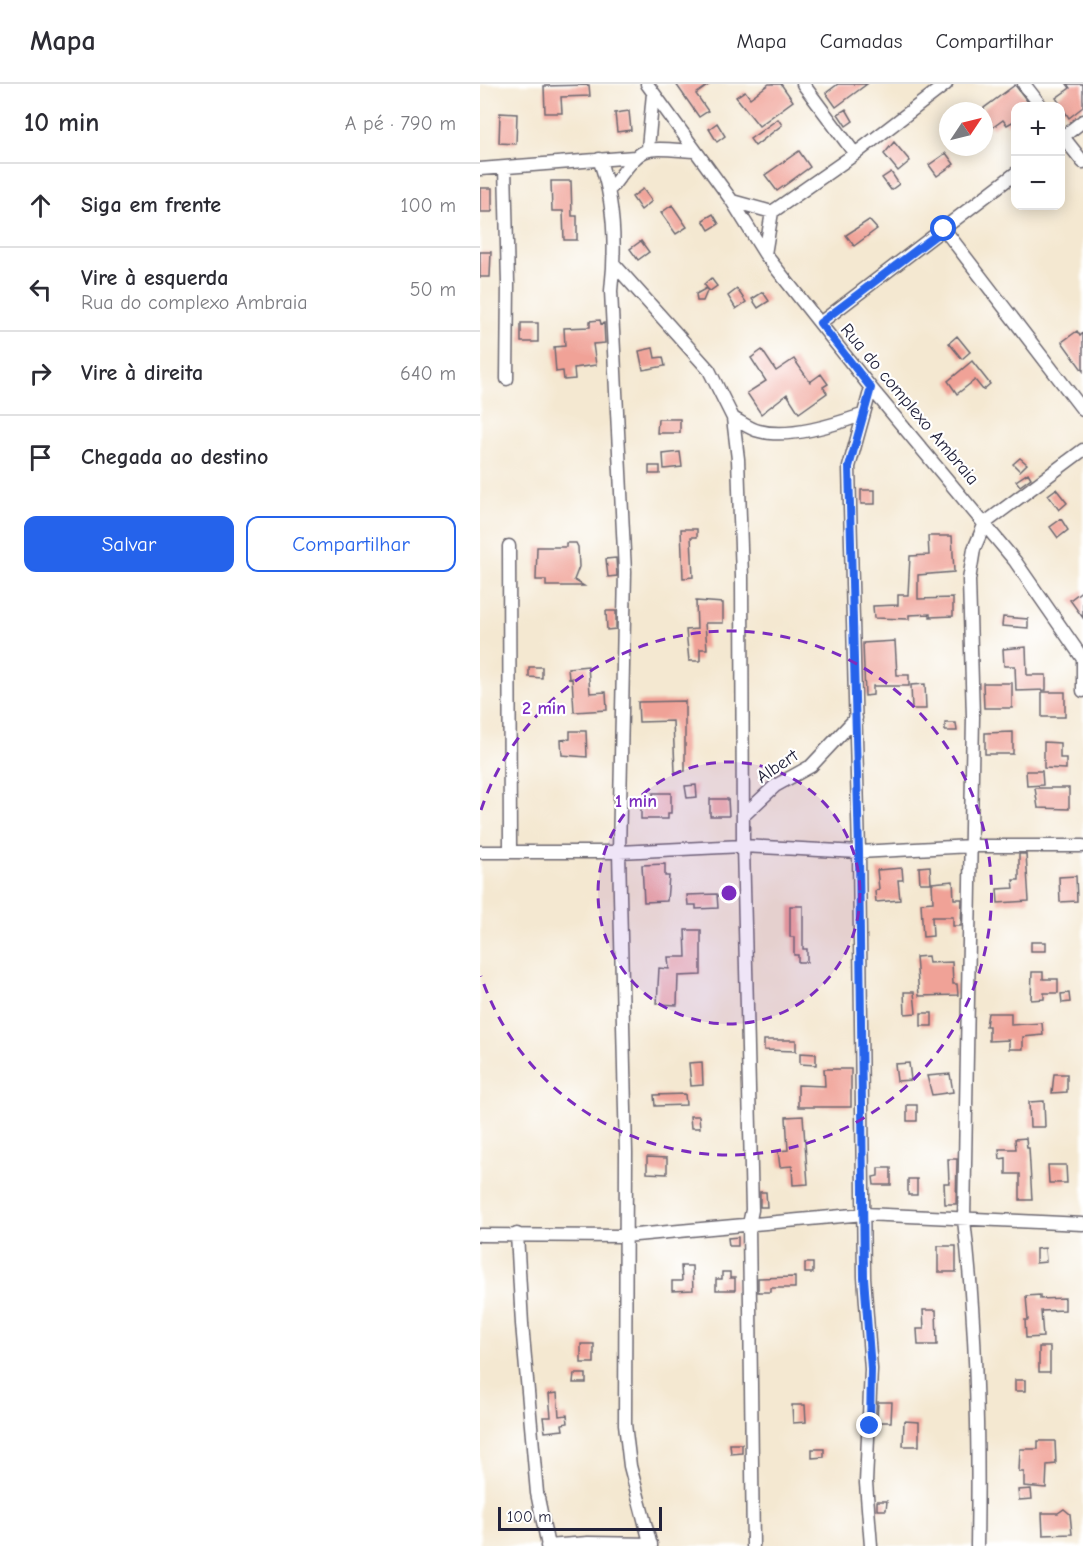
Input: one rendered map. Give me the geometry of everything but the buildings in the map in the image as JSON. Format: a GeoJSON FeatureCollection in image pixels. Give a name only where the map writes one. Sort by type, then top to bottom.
{"type":"FeatureCollection","features":[{"type":"Feature","properties":{"kind":"street"},"geometry":{"type":"LineString","coordinates":[[803,84],[855,154]]}},
{"type":"Feature","properties":{"kind":"street"},"geometry":{"type":"LineString","coordinates":[[1024,84],[1038,102]]}},
{"type":"Feature","properties":{"kind":"street"},"geometry":{"type":"LineString","coordinates":[[765,254],[772,212],[855,154],[942,85]]}},
{"type":"Feature","properties":{"kind":"street"},"geometry":{"type":"LineString","coordinates":[[648,148],[650,88]]}},
{"type":"Feature","properties":{"kind":"street","name":"Rua do complexo Ambraia"},"geometry":{"type":"LineString","coordinates":[[650,88],[732,201],[765,254],[871,388],[985,523],[1083,659]]}},
{"type":"Feature","properties":{"kind":"street"},"geometry":{"type":"LineString","coordinates":[[1065,133],[1083,121]]}},
{"type":"Feature","properties":{"kind":"street"},"geometry":{"type":"LineString","coordinates":[[1065,141],[1083,162]]}},
{"type":"Feature","properties":{"kind":"street"},"geometry":{"type":"LineString","coordinates":[[611,188],[635,157],[648,148],[694,151]]}},
{"type":"Feature","properties":{"kind":"street"},"geometry":{"type":"LineString","coordinates":[[480,169],[635,157]]}},
{"type":"Feature","properties":{"kind":"street"},"geometry":{"type":"LineString","coordinates":[[518,1234],[522,1324],[537,1493],[548,1546],[588,1543],[651,1545],[630,1466],[626,1424],[619,852],[625,572],[611,291],[614,264],[611,188],[599,159]]}},
{"type":"Feature","properties":{"kind":"street"},"geometry":{"type":"LineString","coordinates":[[505,167],[508,283],[507,379]]}},
{"type":"Feature","properties":{"kind":"street"},"geometry":{"type":"LineString","coordinates":[[820,323],[1011,177]]}},
{"type":"Feature","properties":{"kind":"street"},"geometry":{"type":"LineString","coordinates":[[732,201],[772,212]]}},
{"type":"Feature","properties":{"kind":"street"},"geometry":{"type":"LineString","coordinates":[[944,229],[1083,410]]}},
{"type":"Feature","properties":{"kind":"street"},"geometry":{"type":"LineString","coordinates":[[614,264],[709,370],[733,418],[738,459],[742,577],[742,816],[752,1210],[749,1224],[753,1546]]}},
{"type":"Feature","properties":{"kind":"street"},"geometry":{"type":"LineString","coordinates":[[871,388],[849,467],[859,852],[864,1277],[871,1369],[866,1483],[871,1546]]}},
{"type":"Feature","properties":{"kind":"street"},"geometry":{"type":"LineString","coordinates":[[733,418],[757,431],[766,432],[814,430],[862,415]]}},
{"type":"Feature","properties":{"kind":"street"},"geometry":{"type":"LineString","coordinates":[[977,1546],[977,1366],[974,1303],[964,1220],[973,717],[969,580],[974,549],[985,523],[1083,450]]}},
{"type":"Feature","properties":{"kind":"street"},"geometry":{"type":"LineString","coordinates":[[509,546],[510,852]]}},
{"type":"Feature","properties":{"kind":"street"},"geometry":{"type":"LineString","coordinates":[[1083,659],[1083,691]]}},
{"type":"Feature","properties":{"kind":"street","name":"Albert"},"geometry":{"type":"LineString","coordinates":[[742,816],[775,786],[811,766],[856,718]]}},
{"type":"Feature","properties":{"kind":"street"},"geometry":{"type":"LineString","coordinates":[[480,852],[619,852],[743,846],[859,852],[971,846],[1083,846]]}},
{"type":"Feature","properties":{"kind":"street"},"geometry":{"type":"LineString","coordinates":[[480,1235],[625,1236],[864,1214],[1083,1224]]}},
{"type":"Feature","properties":{"kind":"route"},"geometry":{"type":"LineString","coordinates":[[870,1426],[871,1369],[864,1277],[865,1180],[859,852],[849,467],[856,433],[871,388],[820,323],[944,229]]}}]}
